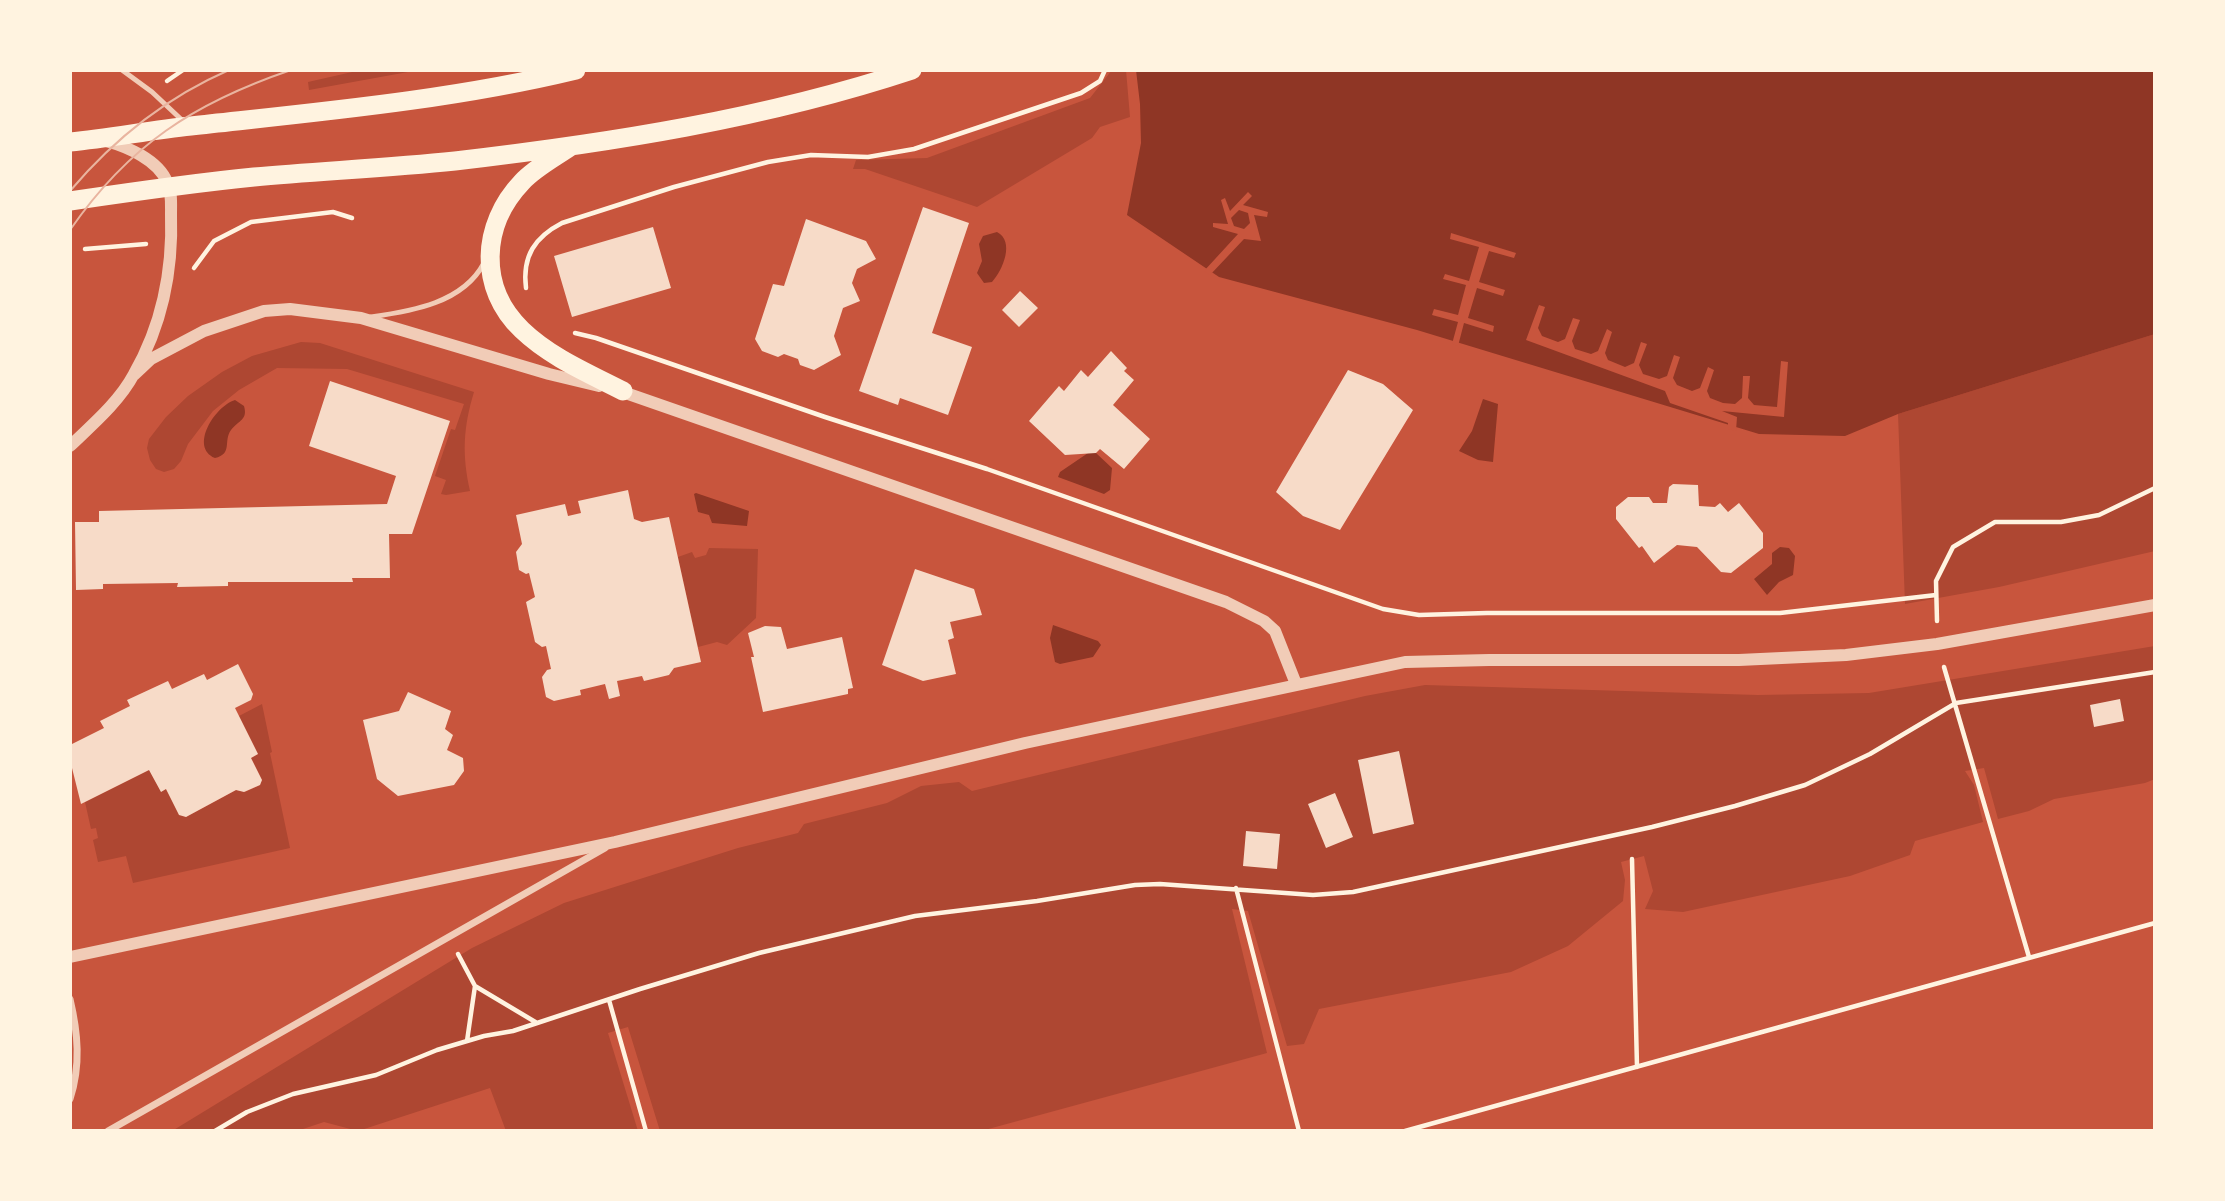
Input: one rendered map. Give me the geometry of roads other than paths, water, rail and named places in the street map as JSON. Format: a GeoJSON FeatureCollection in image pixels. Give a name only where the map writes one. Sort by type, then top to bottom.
{"type":"FeatureCollection","features":[{"type":"Feature","properties":{"kind":"highway"},"geometry":{"type":"LineString","coordinates":[[70,142],[371,105],[576,70]]}},
{"type":"Feature","properties":{"kind":"highway"},"geometry":{"type":"LineString","coordinates":[[70,201],[252,177],[454,161],[574,145],[772,110],[849,91],[912,70]]}},
{"type":"Feature","properties":{"kind":"highway"},"geometry":{"type":"LineString","coordinates":[[574,145],[532,173],[506,202],[489,250],[489,271],[502,306],[522,330],[550,352],[622,391]]}},
{"type":"Feature","properties":{"kind":"street"},"geometry":{"type":"LineString","coordinates":[[96,139],[118,144],[141,156],[163,175],[170,189],[171,244],[164,296],[134,375]]}},
{"type":"Feature","properties":{"kind":"street"},"geometry":{"type":"LineString","coordinates":[[70,446],[107,410],[134,375],[151,359],[181,341],[226,322],[264,311],[306,309],[361,318],[549,374],[622,391],[1226,602],[1264,621],[1275,631],[1296,684]]}},
{"type":"Feature","properties":{"kind":"street"},"geometry":{"type":"LineString","coordinates":[[70,957],[615,842],[1025,743],[1405,662],[1739,660],[1846,655],[1937,644],[2155,605]]}},
{"type":"Feature","properties":{"kind":"street"},"geometry":{"type":"LineString","coordinates":[[108,1131],[615,842]]}},
{"type":"Feature","properties":{"kind":"street"},"geometry":{"type":"LineString","coordinates":[[70,999],[78,1033],[75,1084],[70,1099]]}},
{"type":"Feature","properties":{"kind":"lane"},"geometry":{"type":"LineString","coordinates":[[122,70],[152,92],[189,126]]}},
{"type":"Feature","properties":{"kind":"lane"},"geometry":{"type":"LineString","coordinates":[[361,318],[420,308],[452,295],[479,273],[489,250]]}},
{"type":"Feature","properties":{"kind":"tram line"},"geometry":{"type":"LineString","coordinates":[[70,191],[105,154],[143,121],[184,93],[229,70]]}},
{"type":"Feature","properties":{"kind":"tram line"},"geometry":{"type":"LineString","coordinates":[[70,230],[116,174],[166,130],[224,97],[291,70]]}}]}
